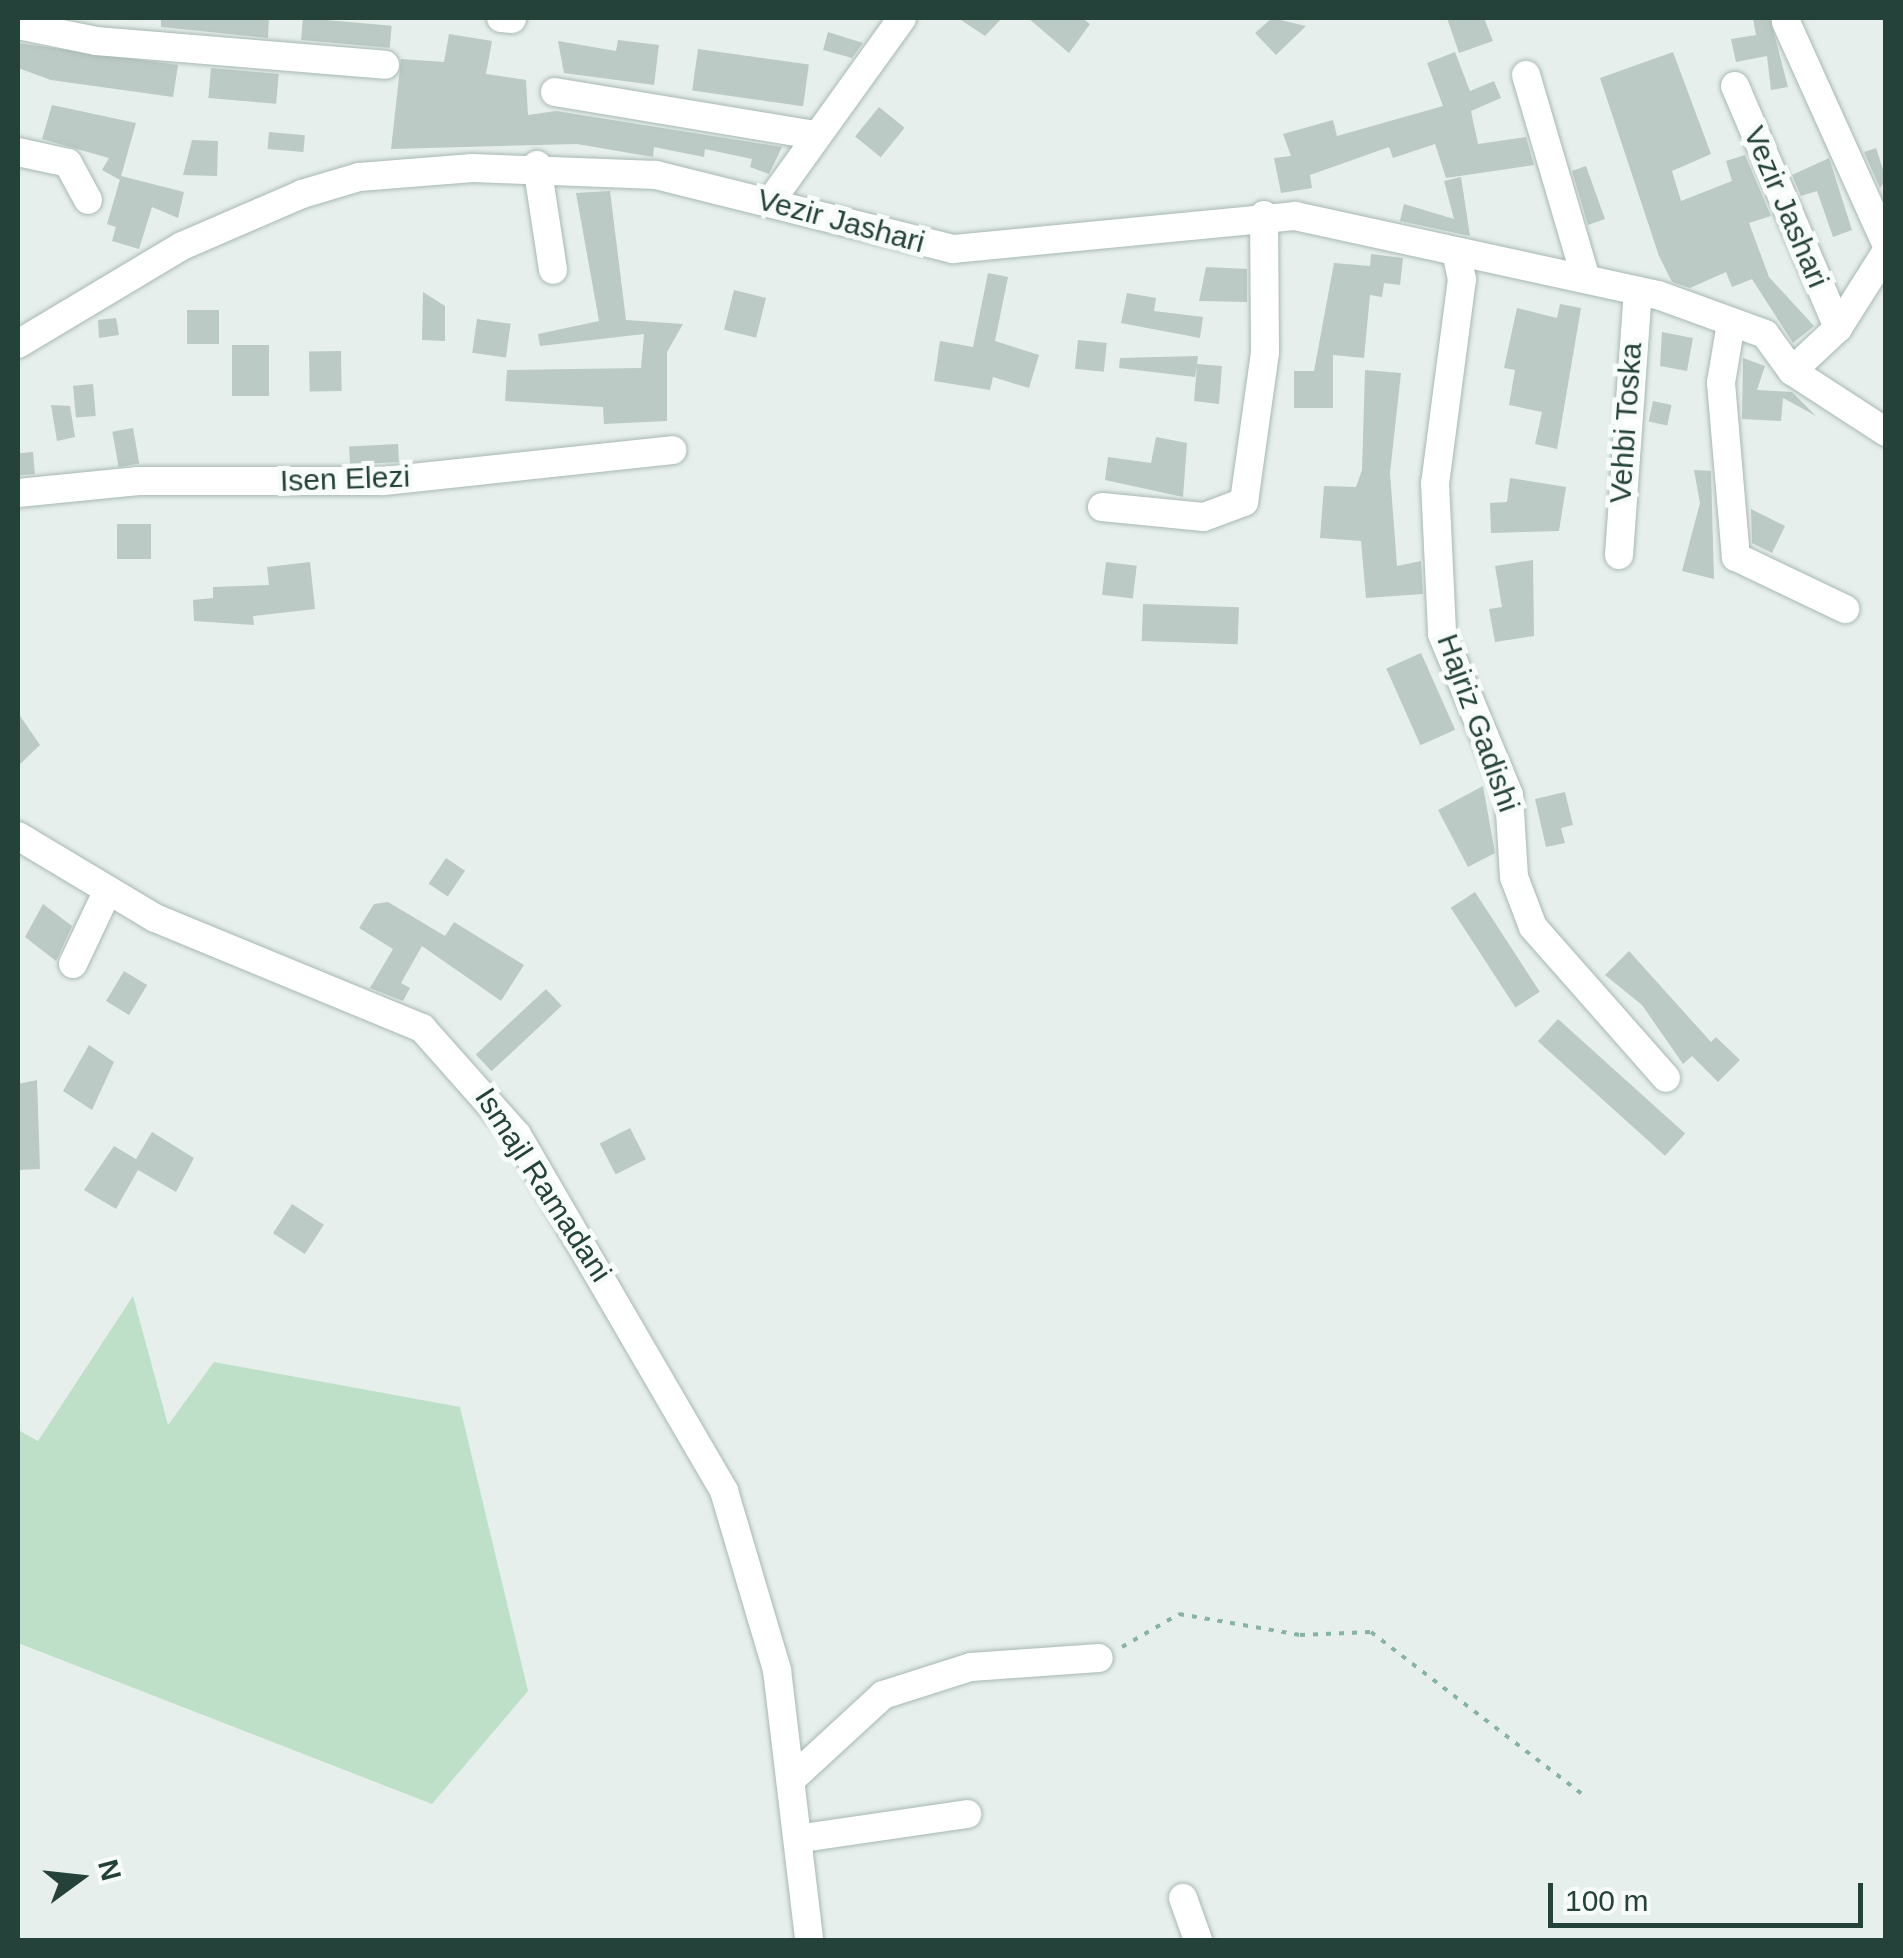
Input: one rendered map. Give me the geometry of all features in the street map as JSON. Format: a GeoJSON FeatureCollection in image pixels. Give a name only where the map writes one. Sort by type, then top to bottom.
{"type":"FeatureCollection","features":[{"type":"Feature","properties":{"kind":"street"},"geometry":{"type":"LineString","coordinates":[[770,202],[902,18]]}},
{"type":"Feature","properties":{"kind":"street"},"geometry":{"type":"LineString","coordinates":[[1786,22],[1886,243]]}},
{"type":"Feature","properties":{"kind":"street"},"geometry":{"type":"LineString","coordinates":[[18,25],[96,40],[385,64]]}},
{"type":"Feature","properties":{"kind":"street"},"geometry":{"type":"LineString","coordinates":[[1526,75],[1585,276]]}},
{"type":"Feature","properties":{"kind":"street","name":"Vezir Jashari"},"geometry":{"type":"LineString","coordinates":[[1735,86],[1838,328]]}},
{"type":"Feature","properties":{"kind":"street"},"geometry":{"type":"LineString","coordinates":[[555,92],[816,135]]}},
{"type":"Feature","properties":{"kind":"street"},"geometry":{"type":"LineString","coordinates":[[18,152],[68,163],[88,200]]}},
{"type":"Feature","properties":{"kind":"street"},"geometry":{"type":"LineString","coordinates":[[537,165],[553,270]]}},
{"type":"Feature","properties":{"kind":"street","name":"Vezir Jashari"},"geometry":{"type":"LineString","coordinates":[[18,344],[182,246],[302,194],[359,178],[537,165],[656,175],[953,249],[1264,215],[1366,229],[1457,256],[1585,276],[1638,290],[1765,334],[1792,371],[1838,328],[1886,252]]}},
{"type":"Feature","properties":{"kind":"street"},"geometry":{"type":"LineString","coordinates":[[1102,507],[1204,518],[1244,502],[1265,353],[1264,215]]}},
{"type":"Feature","properties":{"kind":"street","name":"Hajriz Gadishi"},"geometry":{"type":"LineString","coordinates":[[1457,256],[1462,279],[1435,483],[1442,634],[1509,796],[1514,877],[1533,927],[1666,1078]]}},
{"type":"Feature","properties":{"kind":"street","name":"Vehbi Toska"},"geometry":{"type":"LineString","coordinates":[[1619,555],[1638,290]]}},
{"type":"Feature","properties":{"kind":"street"},"geometry":{"type":"LineString","coordinates":[[1731,323],[1721,383],[1736,557],[1846,609]]}},
{"type":"Feature","properties":{"kind":"street"},"geometry":{"type":"LineString","coordinates":[[1792,371],[1886,432]]}},
{"type":"Feature","properties":{"kind":"street","name":"Isen Elezi"},"geometry":{"type":"LineString","coordinates":[[18,493],[138,481],[384,481],[672,450]]}},
{"type":"Feature","properties":{"kind":"street","name":"Ismajl Ramadani"},"geometry":{"type":"LineString","coordinates":[[18,836],[107,892],[422,1028],[484,1090],[594,1257],[724,1491],[761,1598],[796,1776],[809,1940]]}},
{"type":"Feature","properties":{"kind":"street"},"geometry":{"type":"LineString","coordinates":[[73,964],[107,892]]}},
{"type":"Feature","properties":{"kind":"street"},"geometry":{"type":"LineString","coordinates":[[796,1776],[883,1695],[971,1667],[1099,1658]]}},
{"type":"Feature","properties":{"kind":"street"},"geometry":{"type":"LineString","coordinates":[[803,1838],[967,1814]]}},
{"type":"Feature","properties":{"kind":"street"},"geometry":{"type":"LineString","coordinates":[[1184,1898],[1198,1940]]}},
{"type":"Feature","properties":{"kind":"path"},"geometry":{"type":"LineString","coordinates":[[1099,1658],[1179,1614],[1300,1635],[1371,1632],[1581,1793]]}},
{"type":"Feature","properties":{"kind":"green space"},"geometry":{"type":"Polygon","coordinates":[[[133,1296],[168,1425],[214,1362],[460,1407],[528,1691],[432,1804],[18,1643],[18,1430],[38,1441],[133,1296]]]}},
{"type":"Feature","properties":{"kind":"building"},"geometry":{"type":"Polygon","coordinates":[[[161,18],[269,18],[268,38],[161,27],[161,18]]]}},
{"type":"Feature","properties":{"kind":"building"},"geometry":{"type":"Polygon","coordinates":[[[303,18],[392,26],[390,48],[301,40],[303,18]]]}},
{"type":"Feature","properties":{"kind":"building"},"geometry":{"type":"Polygon","coordinates":[[[958,18],[1002,18],[985,36],[958,18]]]}},
{"type":"Feature","properties":{"kind":"building"},"geometry":{"type":"Polygon","coordinates":[[[1028,18],[1082,18],[1090,24],[1069,53],[1028,18]]]}},
{"type":"Feature","properties":{"kind":"building"},"geometry":{"type":"Polygon","coordinates":[[[1272,18],[1306,26],[1276,55],[1255,33],[1272,18]]]}},
{"type":"Feature","properties":{"kind":"building"},"geometry":{"type":"Polygon","coordinates":[[[1447,18],[1484,18],[1493,41],[1459,53],[1447,18]]]}},
{"type":"Feature","properties":{"kind":"building"},"geometry":{"type":"Polygon","coordinates":[[[1753,18],[1770,18],[1788,87],[1771,90],[1767,56],[1736,62],[1731,39],[1756,35],[1753,18]]]}},
{"type":"Feature","properties":{"kind":"building"},"geometry":{"type":"Polygon","coordinates":[[[828,32],[863,43],[852,58],[823,50],[828,32]]]}},
{"type":"Feature","properties":{"kind":"building"},"geometry":{"type":"Polygon","coordinates":[[[449,34],[492,41],[486,74],[526,80],[528,115],[556,111],[782,147],[769,174],[750,167],[752,159],[705,149],[704,157],[654,147],[653,157],[577,144],[391,149],[401,59],[444,62],[449,34]]]}},
{"type":"Feature","properties":{"kind":"building"},"geometry":{"type":"Polygon","coordinates":[[[618,40],[659,45],[654,85],[564,73],[558,41],[616,51],[618,40]]]}},
{"type":"Feature","properties":{"kind":"building"},"geometry":{"type":"Polygon","coordinates":[[[18,43],[178,65],[173,97],[51,80],[18,68],[18,43]]]}},
{"type":"Feature","properties":{"kind":"building"},"geometry":{"type":"Polygon","coordinates":[[[698,49],[809,65],[803,106],[692,91],[698,49]]]}},
{"type":"Feature","properties":{"kind":"building"},"geometry":{"type":"Polygon","coordinates":[[[1455,52],[1470,91],[1494,81],[1501,98],[1471,111],[1478,144],[1526,137],[1534,165],[1446,178],[1435,144],[1393,158],[1389,147],[1310,175],[1312,188],[1281,193],[1274,158],[1291,156],[1283,134],[1333,120],[1337,136],[1443,106],[1427,63],[1455,52]]]}},
{"type":"Feature","properties":{"kind":"building"},"geometry":{"type":"Polygon","coordinates":[[[1673,52],[1711,154],[1672,171],[1681,201],[1732,181],[1726,161],[1745,155],[1771,216],[1749,223],[1769,277],[1814,326],[1793,343],[1752,279],[1732,287],[1726,272],[1690,288],[1672,282],[1659,256],[1600,78],[1673,52]]]}},
{"type":"Feature","properties":{"kind":"building"},"geometry":{"type":"Polygon","coordinates":[[[211,68],[279,74],[276,104],[208,98],[211,68]]]}},
{"type":"Feature","properties":{"kind":"building"},"geometry":{"type":"Polygon","coordinates":[[[52,105],[136,123],[120,180],[102,170],[109,158],[42,139],[52,105]]]}},
{"type":"Feature","properties":{"kind":"building"},"geometry":{"type":"Polygon","coordinates":[[[879,107],[905,128],[881,157],[855,137],[879,107]]]}},
{"type":"Feature","properties":{"kind":"building"},"geometry":{"type":"Polygon","coordinates":[[[269,132],[305,135],[303,152],[268,149],[269,132]]]}},
{"type":"Feature","properties":{"kind":"building"},"geometry":{"type":"Polygon","coordinates":[[[192,140],[218,141],[217,176],[183,175],[192,140]]]}},
{"type":"Feature","properties":{"kind":"building"},"geometry":{"type":"Polygon","coordinates":[[[1876,148],[1886,179],[1880,188],[1864,152],[1876,148]]]}},
{"type":"Feature","properties":{"kind":"building"},"geometry":{"type":"Polygon","coordinates":[[[1829,158],[1852,230],[1833,237],[1817,191],[1801,196],[1792,175],[1829,158]]]}},
{"type":"Feature","properties":{"kind":"building"},"geometry":{"type":"Polygon","coordinates":[[[1586,166],[1605,219],[1588,225],[1572,171],[1586,166]]]}},
{"type":"Feature","properties":{"kind":"building"},"geometry":{"type":"Polygon","coordinates":[[[121,176],[184,192],[178,218],[152,207],[139,249],[112,241],[116,227],[107,224],[121,176]]]}},
{"type":"Feature","properties":{"kind":"building"},"geometry":{"type":"Polygon","coordinates":[[[1461,177],[1470,236],[1400,221],[1404,204],[1454,219],[1444,181],[1461,177]]]}},
{"type":"Feature","properties":{"kind":"building"},"geometry":{"type":"Polygon","coordinates":[[[610,191],[626,320],[683,324],[667,352],[667,421],[604,424],[603,407],[505,401],[507,370],[641,368],[644,334],[540,346],[538,334],[599,321],[576,193],[610,191]]]}},
{"type":"Feature","properties":{"kind":"building"},"geometry":{"type":"Polygon","coordinates":[[[1371,254],[1403,258],[1400,285],[1384,283],[1382,297],[1370,295],[1364,358],[1333,355],[1333,408],[1294,408],[1294,371],[1314,371],[1334,263],[1370,266],[1371,254]]]}},
{"type":"Feature","properties":{"kind":"building"},"geometry":{"type":"Polygon","coordinates":[[[1206,267],[1247,269],[1247,302],[1199,301],[1206,267]]]}},
{"type":"Feature","properties":{"kind":"building"},"geometry":{"type":"Polygon","coordinates":[[[988,273],[1008,277],[995,341],[1039,355],[1029,388],[993,377],[990,390],[934,381],[940,341],[973,347],[988,273]]]}},
{"type":"Feature","properties":{"kind":"building"},"geometry":{"type":"Polygon","coordinates":[[[734,290],[766,298],[756,338],[724,330],[734,290]]]}},
{"type":"Feature","properties":{"kind":"building"},"geometry":{"type":"Polygon","coordinates":[[[423,292],[445,306],[445,341],[422,340],[423,292]]]}},
{"type":"Feature","properties":{"kind":"building"},"geometry":{"type":"Polygon","coordinates":[[[1127,293],[1156,298],[1154,311],[1203,317],[1200,338],[1121,323],[1127,293]]]}},
{"type":"Feature","properties":{"kind":"building"},"geometry":{"type":"Polygon","coordinates":[[[1560,304],[1581,308],[1557,449],[1535,444],[1542,412],[1509,405],[1515,370],[1504,368],[1517,308],[1557,318],[1560,304]]]}},
{"type":"Feature","properties":{"kind":"building"},"geometry":{"type":"Polygon","coordinates":[[[187,310],[219,310],[219,344],[187,344],[187,310]]]}},
{"type":"Feature","properties":{"kind":"building"},"geometry":{"type":"Polygon","coordinates":[[[116,318],[119,335],[99,338],[98,320],[116,318]]]}},
{"type":"Feature","properties":{"kind":"building"},"geometry":{"type":"Polygon","coordinates":[[[477,319],[511,324],[506,357],[472,353],[477,319]]]}},
{"type":"Feature","properties":{"kind":"building"},"geometry":{"type":"Polygon","coordinates":[[[1662,332],[1693,338],[1687,371],[1660,366],[1662,332]]]}},
{"type":"Feature","properties":{"kind":"building"},"geometry":{"type":"Polygon","coordinates":[[[1078,340],[1107,343],[1104,372],[1075,369],[1078,340]]]}},
{"type":"Feature","properties":{"kind":"building"},"geometry":{"type":"Polygon","coordinates":[[[232,345],[269,345],[269,396],[232,396],[232,345]]]}},
{"type":"Feature","properties":{"kind":"building"},"geometry":{"type":"Polygon","coordinates":[[[341,351],[342,391],[310,392],[309,352],[341,351]]]}},
{"type":"Feature","properties":{"kind":"building"},"geometry":{"type":"Polygon","coordinates":[[[1198,356],[1197,364],[1222,366],[1219,404],[1194,401],[1197,366],[1195,377],[1119,368],[1120,358],[1198,356]]]}},
{"type":"Feature","properties":{"kind":"building"},"geometry":{"type":"Polygon","coordinates":[[[1743,358],[1765,366],[1757,390],[1792,392],[1816,416],[1783,398],[1781,421],[1742,419],[1743,358]]]}},
{"type":"Feature","properties":{"kind":"building"},"geometry":{"type":"Polygon","coordinates":[[[1365,370],[1401,373],[1390,473],[1397,566],[1421,561],[1423,594],[1366,598],[1361,541],[1320,538],[1324,486],[1356,487],[1362,470],[1365,370]]]}},
{"type":"Feature","properties":{"kind":"building"},"geometry":{"type":"Polygon","coordinates":[[[93,384],[96,416],[76,418],[73,386],[93,384]]]}},
{"type":"Feature","properties":{"kind":"building"},"geometry":{"type":"Polygon","coordinates":[[[1653,401],[1672,405],[1667,425],[1649,422],[1653,401]]]}},
{"type":"Feature","properties":{"kind":"building"},"geometry":{"type":"Polygon","coordinates":[[[51,405],[70,406],[75,437],[57,441],[51,405]]]}},
{"type":"Feature","properties":{"kind":"building"},"geometry":{"type":"Polygon","coordinates":[[[133,428],[139,463],[119,467],[112,432],[133,428]]]}},
{"type":"Feature","properties":{"kind":"building"},"geometry":{"type":"Polygon","coordinates":[[[1156,437],[1187,443],[1183,497],[1105,480],[1108,457],[1151,463],[1156,437]]]}},
{"type":"Feature","properties":{"kind":"building"},"geometry":{"type":"Polygon","coordinates":[[[398,444],[399,462],[350,465],[349,447],[398,444]]]}},
{"type":"Feature","properties":{"kind":"building"},"geometry":{"type":"Polygon","coordinates":[[[33,452],[35,474],[20,475],[18,453],[33,452]]]}},
{"type":"Feature","properties":{"kind":"building"},"geometry":{"type":"Polygon","coordinates":[[[1694,470],[1711,471],[1714,579],[1682,571],[1700,503],[1694,470]]]}},
{"type":"Feature","properties":{"kind":"building"},"geometry":{"type":"Polygon","coordinates":[[[1510,478],[1566,487],[1559,531],[1491,533],[1490,503],[1507,502],[1510,478]]]}},
{"type":"Feature","properties":{"kind":"building"},"geometry":{"type":"Polygon","coordinates":[[[1751,509],[1785,526],[1772,553],[1752,543],[1751,509]]]}},
{"type":"Feature","properties":{"kind":"building"},"geometry":{"type":"Polygon","coordinates":[[[117,524],[151,524],[151,559],[117,559],[117,524]]]}},
{"type":"Feature","properties":{"kind":"building"},"geometry":{"type":"Polygon","coordinates":[[[1533,560],[1534,636],[1495,642],[1489,609],[1502,607],[1495,566],[1533,560]]]}},
{"type":"Feature","properties":{"kind":"building"},"geometry":{"type":"Polygon","coordinates":[[[310,562],[315,609],[253,616],[254,625],[194,621],[193,600],[213,598],[213,587],[269,585],[267,567],[310,562]]]}},
{"type":"Feature","properties":{"kind":"building"},"geometry":{"type":"Polygon","coordinates":[[[1106,562],[1137,566],[1133,599],[1102,595],[1106,562]]]}},
{"type":"Feature","properties":{"kind":"building"},"geometry":{"type":"Polygon","coordinates":[[[1143,604],[1239,607],[1238,644],[1142,641],[1143,604]]]}},
{"type":"Feature","properties":{"kind":"building"},"geometry":{"type":"Polygon","coordinates":[[[1421,653],[1455,730],[1420,745],[1386,668],[1421,653]]]}},
{"type":"Feature","properties":{"kind":"building"},"geometry":{"type":"Polygon","coordinates":[[[18,713],[40,745],[18,766],[18,713]]]}},
{"type":"Feature","properties":{"kind":"building"},"geometry":{"type":"Polygon","coordinates":[[[1483,786],[1495,853],[1468,867],[1438,810],[1483,786]]]}},
{"type":"Feature","properties":{"kind":"building"},"geometry":{"type":"Polygon","coordinates":[[[1565,792],[1573,825],[1561,828],[1565,843],[1546,847],[1535,799],[1565,792]]]}},
{"type":"Feature","properties":{"kind":"building"},"geometry":{"type":"Polygon","coordinates":[[[446,858],[465,871],[448,897],[429,884],[446,858]]]}},
{"type":"Feature","properties":{"kind":"building"},"geometry":{"type":"Polygon","coordinates":[[[1475,892],[1540,992],[1515,1008],[1451,908],[1475,892]]]}},
{"type":"Feature","properties":{"kind":"building"},"geometry":{"type":"Polygon","coordinates":[[[388,902],[445,936],[454,922],[524,965],[501,1001],[422,946],[401,983],[410,988],[403,1001],[370,988],[393,949],[359,928],[374,904],[388,902]]]}},
{"type":"Feature","properties":{"kind":"building"},"geometry":{"type":"Polygon","coordinates":[[[43,904],[72,926],[56,961],[25,937],[43,904]]]}},
{"type":"Feature","properties":{"kind":"building"},"geometry":{"type":"Polygon","coordinates":[[[1629,951],[1711,1042],[1716,1037],[1740,1060],[1718,1082],[1692,1056],[1683,1064],[1642,1005],[1605,975],[1629,951]]]}},
{"type":"Feature","properties":{"kind":"building"},"geometry":{"type":"Polygon","coordinates":[[[124,971],[147,985],[129,1015],[106,1001],[124,971]]]}},
{"type":"Feature","properties":{"kind":"building"},"geometry":{"type":"Polygon","coordinates":[[[546,989],[562,1006],[491,1071],[476,1054],[546,989]]]}},
{"type":"Feature","properties":{"kind":"building"},"geometry":{"type":"Polygon","coordinates":[[[1558,1019],[1685,1133],[1665,1156],[1538,1041],[1558,1019]]]}},
{"type":"Feature","properties":{"kind":"building"},"geometry":{"type":"Polygon","coordinates":[[[89,1045],[114,1062],[92,1110],[63,1091],[89,1045]]]}},
{"type":"Feature","properties":{"kind":"building"},"geometry":{"type":"Polygon","coordinates":[[[37,1080],[40,1169],[18,1170],[18,1084],[37,1080]]]}},
{"type":"Feature","properties":{"kind":"building"},"geometry":{"type":"Polygon","coordinates":[[[630,1128],[646,1159],[616,1175],[600,1143],[630,1128]]]}},
{"type":"Feature","properties":{"kind":"building"},"geometry":{"type":"Polygon","coordinates":[[[152,1132],[194,1158],[176,1192],[138,1170],[116,1209],[84,1190],[114,1146],[136,1159],[152,1132]]]}},
{"type":"Feature","properties":{"kind":"building"},"geometry":{"type":"Polygon","coordinates":[[[292,1204],[324,1225],[305,1254],[273,1233],[292,1204]]]}}]}
